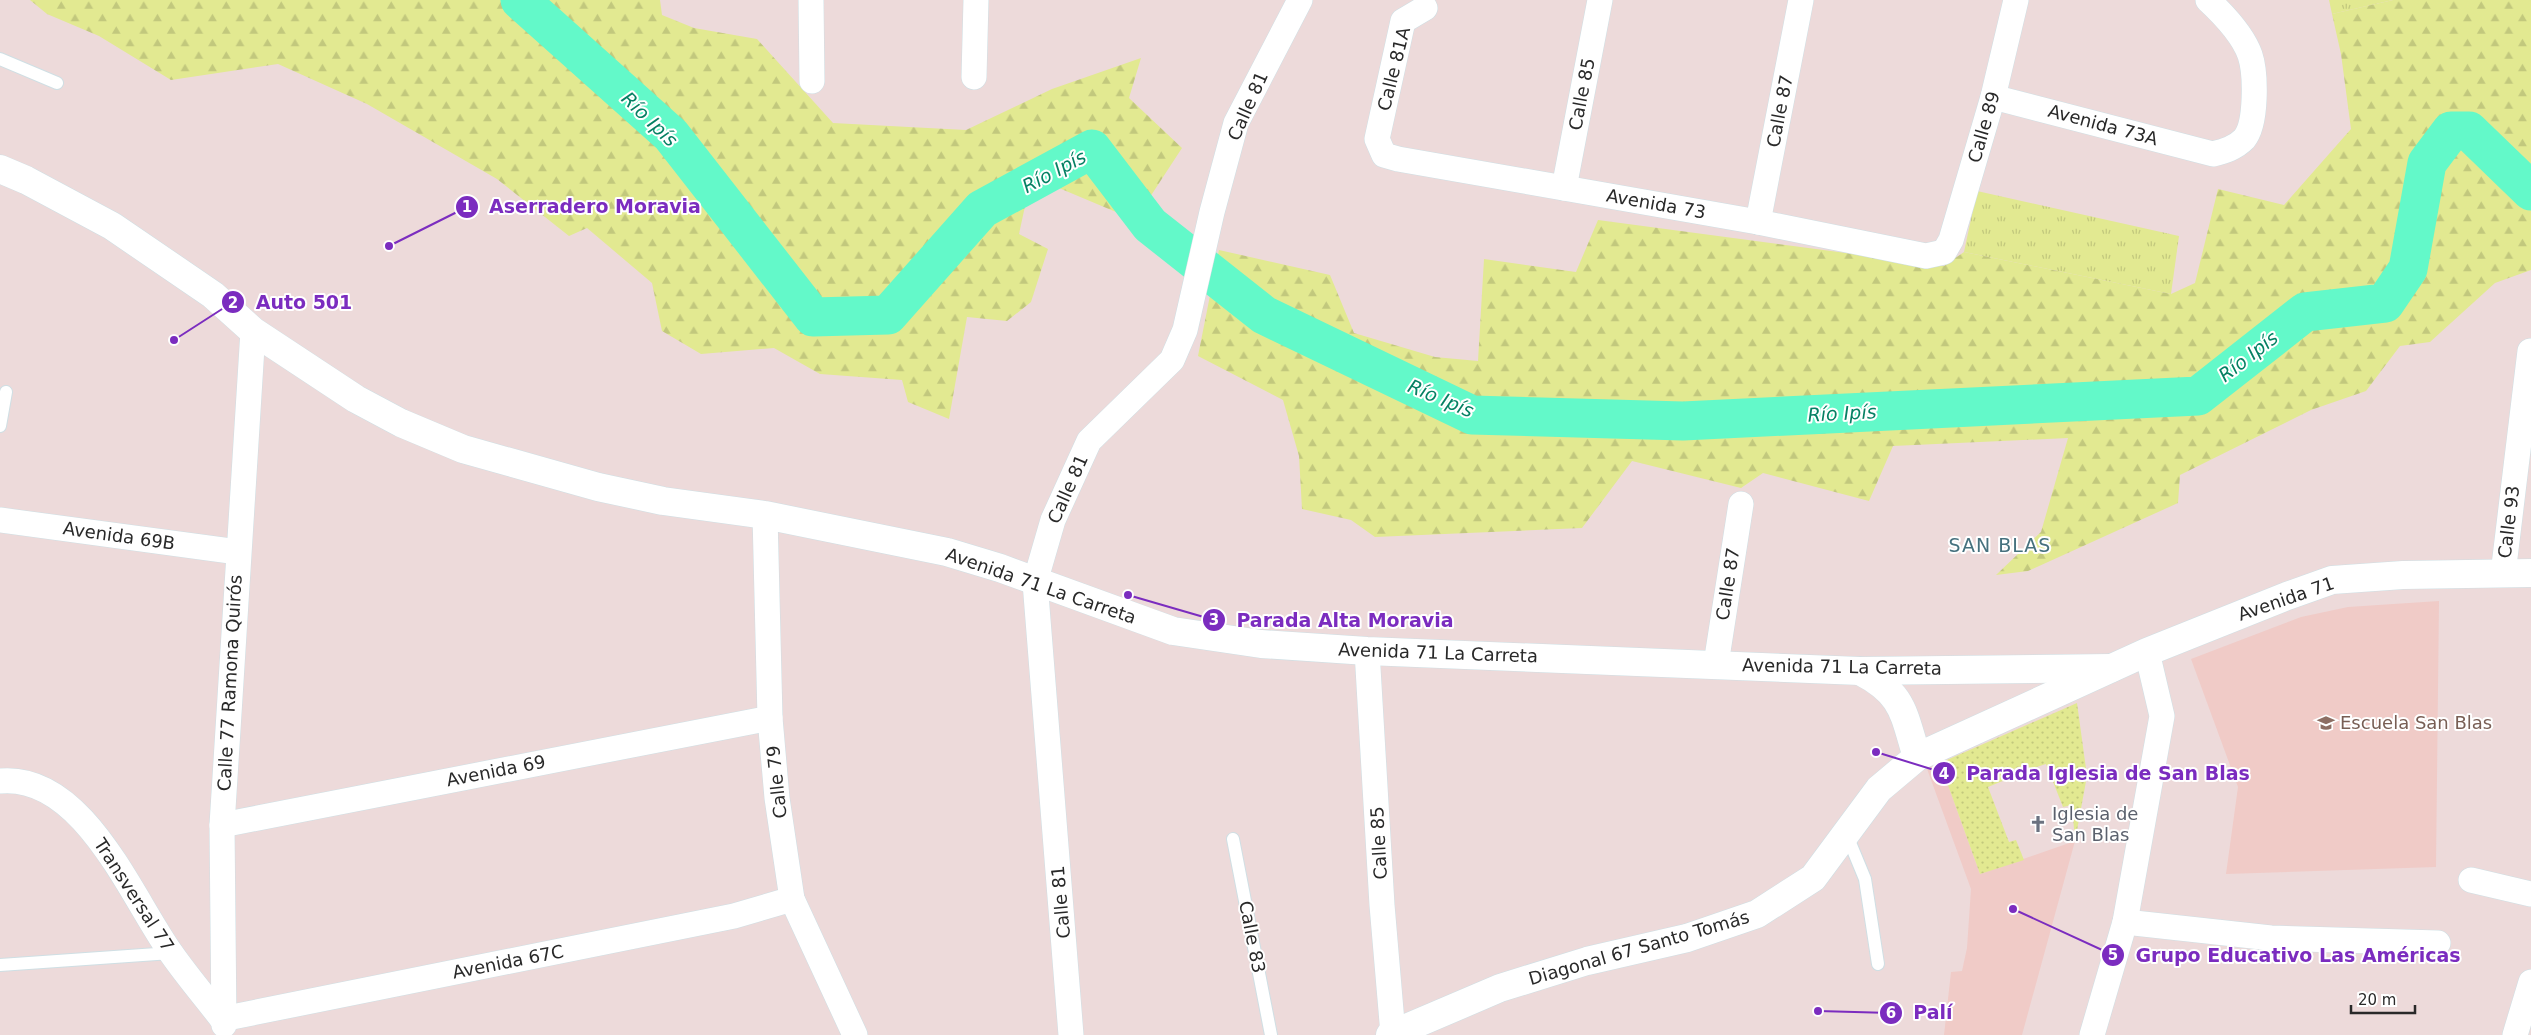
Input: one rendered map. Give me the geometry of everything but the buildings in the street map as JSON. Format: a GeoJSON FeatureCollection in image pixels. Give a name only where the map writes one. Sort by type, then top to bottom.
{"type":"FeatureCollection","features":[{"type":"Feature","properties":{"kind":"street"},"geometry":{"type":"LineString","coordinates":[[811,0],[812,81]]}},
{"type":"Feature","properties":{"kind":"street"},"geometry":{"type":"LineString","coordinates":[[974,77],[976,0]]}},
{"type":"Feature","properties":{"kind":"street","name":"Calle 81"},"geometry":{"type":"LineString","coordinates":[[1071,1035],[1035,582],[1052,520],[1089,441],[1172,360],[1185,330],[1212,212],[1236,123],[1300,0]]}},
{"type":"Feature","properties":{"kind":"street","name":"Calle 85"},"geometry":{"type":"LineString","coordinates":[[1564,188],[1600,0]]}},
{"type":"Feature","properties":{"kind":"street","name":"Calle 87"},"geometry":{"type":"LineString","coordinates":[[1758,222],[1801,0]]}},
{"type":"Feature","properties":{"kind":"street","name":"Calle 89"},"geometry":{"type":"LineString","coordinates":[[1944,252],[1951,240],[1993,97],[2016,0]]}},
{"type":"Feature","properties":{"kind":"street","name":"Avenida 73A"},"geometry":{"type":"LineString","coordinates":[[1993,97],[2213,154],[2231,149],[2245,138],[2249,127],[2254,84],[2250,55],[2221,11],[2208,0]]}},
{"type":"Feature","properties":{"kind":"street","name":"Calle 81A"},"geometry":{"type":"LineString","coordinates":[[1377,139],[1403,22],[1425,8]]}},
{"type":"Feature","properties":{"kind":"street","name":"Avenida 73"},"geometry":{"type":"LineString","coordinates":[[1377,139],[1384,155],[1398,160],[1758,222],[1926,256],[1944,252]]}},
{"type":"Feature","properties":{"kind":"street","name":"Avenida 71 La Carreta"},"geometry":{"type":"LineString","coordinates":[[0,169],[26,180],[112,226],[213,294],[253,331],[356,399],[401,423],[463,449],[598,487],[663,501],[764,515],[947,552],[1173,631],[1260,644],[1367,651],[1860,671],[2111,668]]}},
{"type":"Feature","properties":{"kind":"street","name":"Calle 77 Ramona Quirós"},"geometry":{"type":"LineString","coordinates":[[225,1027],[222,825],[253,331]]}},
{"type":"Feature","properties":{"kind":"street","name":"Calle 93"},"geometry":{"type":"LineString","coordinates":[[2503,574],[2530,351]]}},
{"type":"Feature","properties":{"kind":"street","name":"Calle 87"},"geometry":{"type":"LineString","coordinates":[[1716,664],[1741,504]]}},
{"type":"Feature","properties":{"kind":"street","name":"Calle 79"},"geometry":{"type":"LineString","coordinates":[[764,515],[770,718],[777,798],[792,899],[855,1035]]}},
{"type":"Feature","properties":{"kind":"street","name":"Avenida 69B"},"geometry":{"type":"LineString","coordinates":[[0,520],[238,552]]}},
{"type":"Feature","properties":{"kind":"street","name":"Avenida 71"},"geometry":{"type":"LineString","coordinates":[[2111,668],[2287,596],[2332,580],[2402,575],[2531,573]]}},
{"type":"Feature","properties":{"kind":"street","name":"Calle 85"},"geometry":{"type":"LineString","coordinates":[[1367,651],[1391,1034]]}},
{"type":"Feature","properties":{"kind":"street"},"geometry":{"type":"LineString","coordinates":[[2092,1035],[2125,922],[2162,716],[2147,652]]}},
{"type":"Feature","properties":{"kind":"street","name":"Diagonal 67 Santo Tomás"},"geometry":{"type":"LineString","coordinates":[[1391,1034],[1500,988],[1587,961],[1687,938],[1757,914],[1813,878],[1879,788],[1917,756],[2111,668]]}},
{"type":"Feature","properties":{"kind":"street"},"geometry":{"type":"LineString","coordinates":[[1860,671],[1878,681],[1896,697],[1917,756]]}},
{"type":"Feature","properties":{"kind":"street","name":"Avenida 69"},"geometry":{"type":"LineString","coordinates":[[222,825],[770,718]]}},
{"type":"Feature","properties":{"kind":"street","name":"Transversal 77"},"geometry":{"type":"LineString","coordinates":[[0,782],[33,784],[66,802],[91,827],[171,953],[225,1027]]}},
{"type":"Feature","properties":{"kind":"street"},"geometry":{"type":"LineString","coordinates":[[2471,880],[2531,894]]}},
{"type":"Feature","properties":{"kind":"street","name":"Avenida 67C"},"geometry":{"type":"LineString","coordinates":[[225,1027],[734,916],[792,899]]}},
{"type":"Feature","properties":{"kind":"street"},"geometry":{"type":"LineString","coordinates":[[2125,922],[2271,938],[2438,943]]}},
{"type":"Feature","properties":{"kind":"street"},"geometry":{"type":"LineString","coordinates":[[2516,1035],[2531,982]]}},
{"type":"Feature","properties":{"kind":"lane"},"geometry":{"type":"LineString","coordinates":[[0,59],[57,83]]}},
{"type":"Feature","properties":{"kind":"lane"},"geometry":{"type":"LineString","coordinates":[[0,426],[6,392]]}},
{"type":"Feature","properties":{"kind":"lane"},"geometry":{"type":"LineString","coordinates":[[1846,833],[1865,879],[1878,964]]}},
{"type":"Feature","properties":{"kind":"lane","name":"Calle 83"},"geometry":{"type":"LineString","coordinates":[[1233,839],[1271,1035]]}},
{"type":"Feature","properties":{"kind":"lane"},"geometry":{"type":"LineString","coordinates":[[0,965],[171,953]]}},
{"type":"Feature","properties":{"kind":"shaded area","name":"Escuela San Blas"},"geometry":{"type":"Polygon","coordinates":[[[2439,601],[2436,867],[2226,874],[2238,787],[2191,659],[2301,617],[2348,607],[2439,601]]]}},
{"type":"Feature","properties":{"kind":"shaded area"},"geometry":{"type":"Polygon","coordinates":[[[1940,763],[1980,874],[2075,841],[2022,1035],[1944,1035],[1951,972],[1962,971],[1967,948],[1971,889],[1927,769],[1940,763]]]}},
{"type":"Feature","properties":{"kind":"green space"},"geometry":{"type":"Polygon","coordinates":[[[30,0],[660,0],[662,15],[694,28],[757,39],[833,123],[966,130],[1052,89],[1141,58],[1129,98],[1182,148],[1135,220],[1047,183],[1027,197],[1019,234],[1048,249],[1031,302],[1007,321],[967,317],[949,419],[908,402],[902,380],[820,374],[774,348],[701,354],[662,331],[652,283],[587,228],[569,236],[497,179],[367,104],[278,64],[171,80],[99,36],[47,14],[30,0]]]}},
{"type":"Feature","properties":{"kind":"green space"},"geometry":{"type":"Polygon","coordinates":[[[2329,0],[2393,0],[2332,14],[2329,0]]]}},
{"type":"Feature","properties":{"kind":"green space"},"geometry":{"type":"Polygon","coordinates":[[[2393,0],[2531,0],[2531,270],[2495,283],[2430,342],[2400,346],[2366,391],[2311,410],[2180,475],[2178,503],[2028,571],[1996,575],[2041,532],[2068,438],[1893,446],[1869,501],[1763,473],[1741,488],[1632,461],[1582,528],[1375,537],[1351,520],[1302,509],[1299,456],[1283,400],[1198,356],[1219,250],[1330,275],[1354,333],[1435,357],[1478,361],[1484,259],[1576,272],[1598,220],[1944,266],[1964,252],[2171,294],[2195,283],[2218,189],[2284,205],[2351,129],[2341,54],[2332,14],[2393,0]]]}},
{"type":"Feature","properties":{"kind":"green space"},"geometry":{"type":"Polygon","coordinates":[[[1977,191],[2179,236],[2171,294],[1964,252],[1977,191]]]}},
{"type":"Feature","properties":{"kind":"green space"},"geometry":{"type":"Polygon","coordinates":[[[2077,703],[2087,776],[2075,841],[2072,805],[2063,807],[2046,764],[2030,769],[2027,764],[2003,773],[2005,780],[1988,787],[2009,842],[2016,840],[2024,860],[1980,874],[1940,763],[2077,703]]]}},
{"type":"Feature","properties":{"kind":"waterway","name":"Río Ipís"},"geometry":{"type":"LineString","coordinates":[[520,0],[671,135],[813,317],[888,315],[982,209],[1092,149],[1150,225],[1264,315],[1472,415],[1683,421],[2198,396],[2305,312],[2385,303],[2408,269],[2427,163],[2451,131],[2469,131],[2531,191]]}},
{"type":"Feature","properties":{"kind":"place","name":"Aserradero Moravia"},"geometry":{"type":"Point","coordinates":[389,246]}},
{"type":"Feature","properties":{"kind":"place","name":"Auto 501"},"geometry":{"type":"Point","coordinates":[174,340]}},
{"type":"Feature","properties":{"kind":"place","name":"Parada Alta Moravia"},"geometry":{"type":"Point","coordinates":[1128,595]}},
{"type":"Feature","properties":{"kind":"place","name":"Escuela San Blas"},"geometry":{"type":"Point","coordinates":[2326,723]}},
{"type":"Feature","properties":{"kind":"place","name":"Parada Iglesia de San Blas"},"geometry":{"type":"Point","coordinates":[1876,752]}},
{"type":"Feature","properties":{"kind":"place","name":"Iglesia de San Blas"},"geometry":{"type":"Point","coordinates":[2038,824]}},
{"type":"Feature","properties":{"kind":"place","name":"Grupo Educativo Las Américas"},"geometry":{"type":"Point","coordinates":[2013,909]}},
{"type":"Feature","properties":{"kind":"place","name":"Palí"},"geometry":{"type":"Point","coordinates":[1818,1011]}},
{"type":"Feature","properties":{"kind":"district","name":"SAN BLAS"},"geometry":{"type":"Point","coordinates":[2000,545]}}]}
